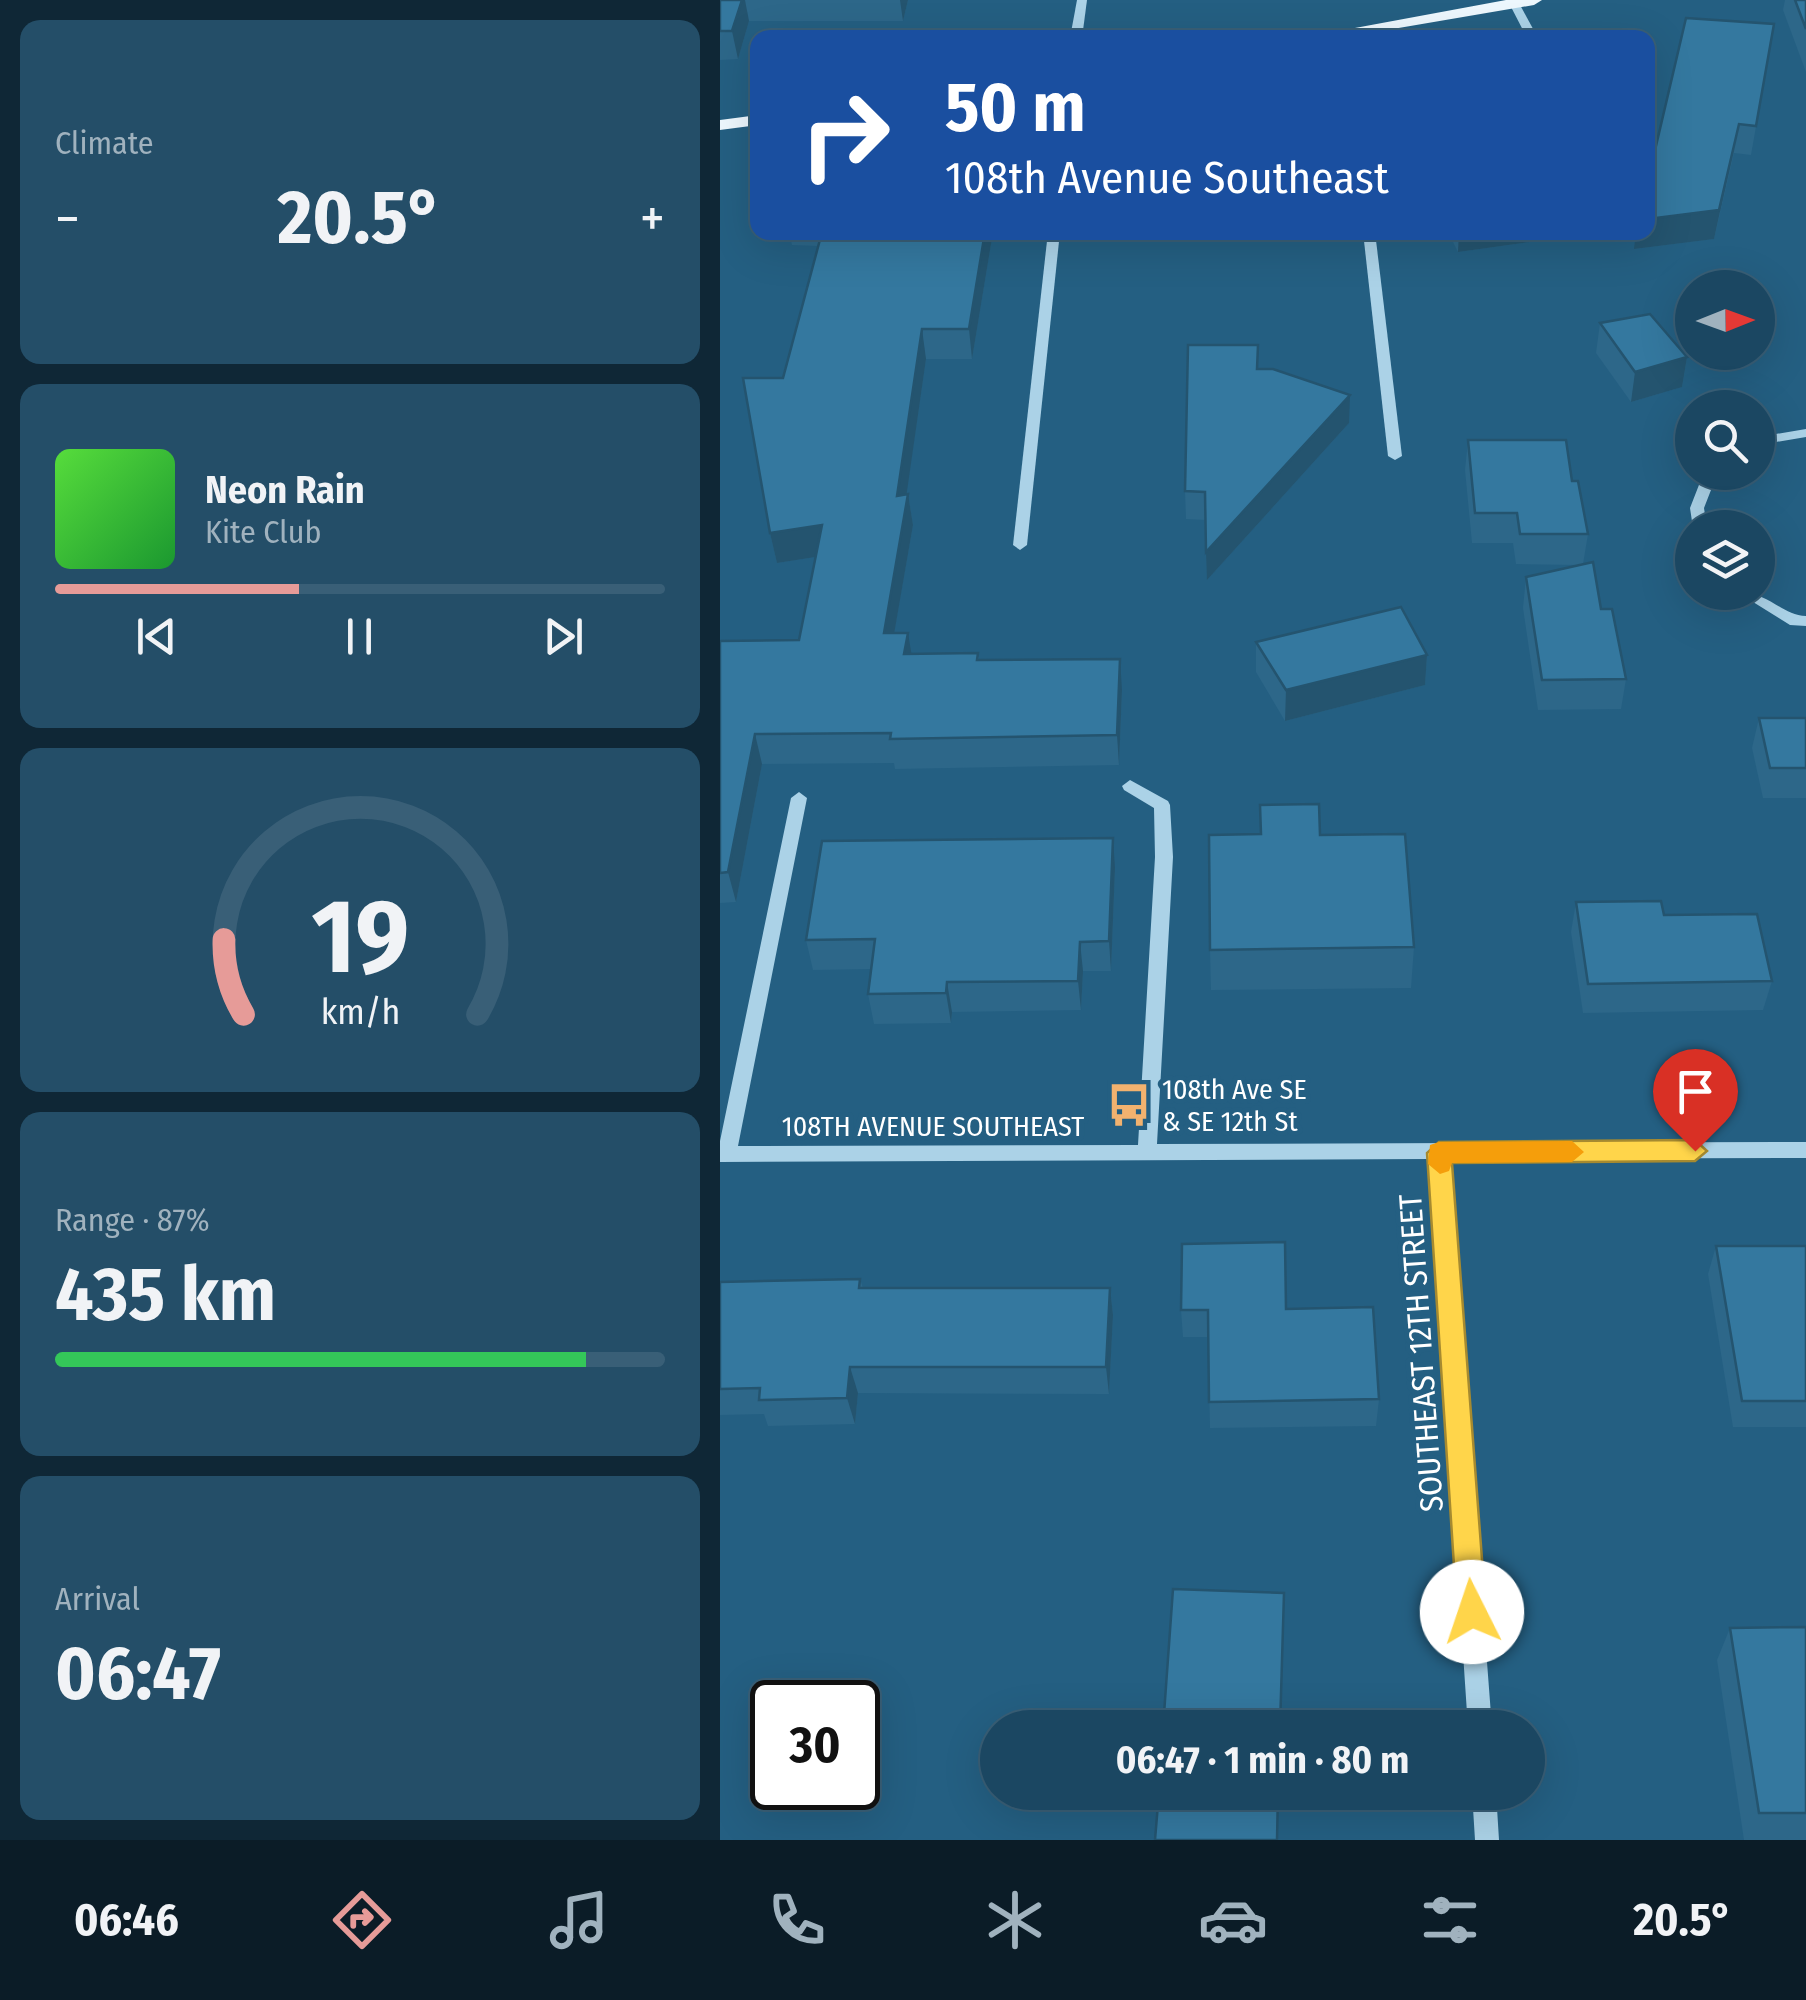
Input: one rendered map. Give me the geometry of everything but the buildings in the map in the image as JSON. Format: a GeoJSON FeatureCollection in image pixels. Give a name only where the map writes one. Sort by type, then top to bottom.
{"type":"FeatureCollection","features":[{"type":"Feature","properties":{"kind":"main road"},"geometry":{"type":"LineString","coordinates":[[1362,30],[1534,0]]}},
{"type":"Feature","properties":{"kind":"main road"},"geometry":{"type":"LineString","coordinates":[[720,125],[750,121]]}},
{"type":"Feature","properties":{"kind":"street"},"geometry":{"type":"LineString","coordinates":[[1077,30],[1082,0]]}},
{"type":"Feature","properties":{"kind":"street"},"geometry":{"type":"LineString","coordinates":[[1514,3],[1529,30]]}},
{"type":"Feature","properties":{"kind":"street"},"geometry":{"type":"LineString","coordinates":[[1020,545],[1053,240]]}},
{"type":"Feature","properties":{"kind":"street"},"geometry":{"type":"LineString","coordinates":[[1369,240],[1395,456]]}},
{"type":"Feature","properties":{"kind":"street"},"geometry":{"type":"LineString","coordinates":[[1775,439],[1806,433]]}},
{"type":"Feature","properties":{"kind":"street"},"geometry":{"type":"LineString","coordinates":[[1775,610],[1795,621],[1806,621]]}},
{"type":"Feature","properties":{"kind":"street"},"geometry":{"type":"LineString","coordinates":[[1130,786],[1162,804],[1164,857],[1146,1152]]}},
{"type":"Feature","properties":{"kind":"street"},"geometry":{"type":"LineString","coordinates":[[724,1154],[798,798]]}},
{"type":"Feature","properties":{"kind":"street","name":"108TH AVENUE SOUTHEAST"},"geometry":{"type":"LineString","coordinates":[[724,1154],[1806,1150]]}},
{"type":"Feature","properties":{"kind":"street","name":"SOUTHEAST 12TH STREET"},"geometry":{"type":"LineString","coordinates":[[1439,1153],[1479,1710]]}},
{"type":"Feature","properties":{"kind":"street"},"geometry":{"type":"LineString","coordinates":[[1486,1810],[1488,1840]]}},
{"type":"Feature","properties":{"kind":"slow traffic"},"geometry":{"type":"LineString","coordinates":[[1440,1164],[1439,1153],[1572,1152]]}},
{"type":"Feature","properties":{"kind":"place","name":"108th Ave SE & SE 12th St"},"geometry":{"type":"Point","coordinates":[1129,1105]}},
{"type":"Feature","properties":{"kind":"route"},"geometry":{"type":"LineString","coordinates":[[1472,1612],[1439,1153],[1695,1151]]}}]}
